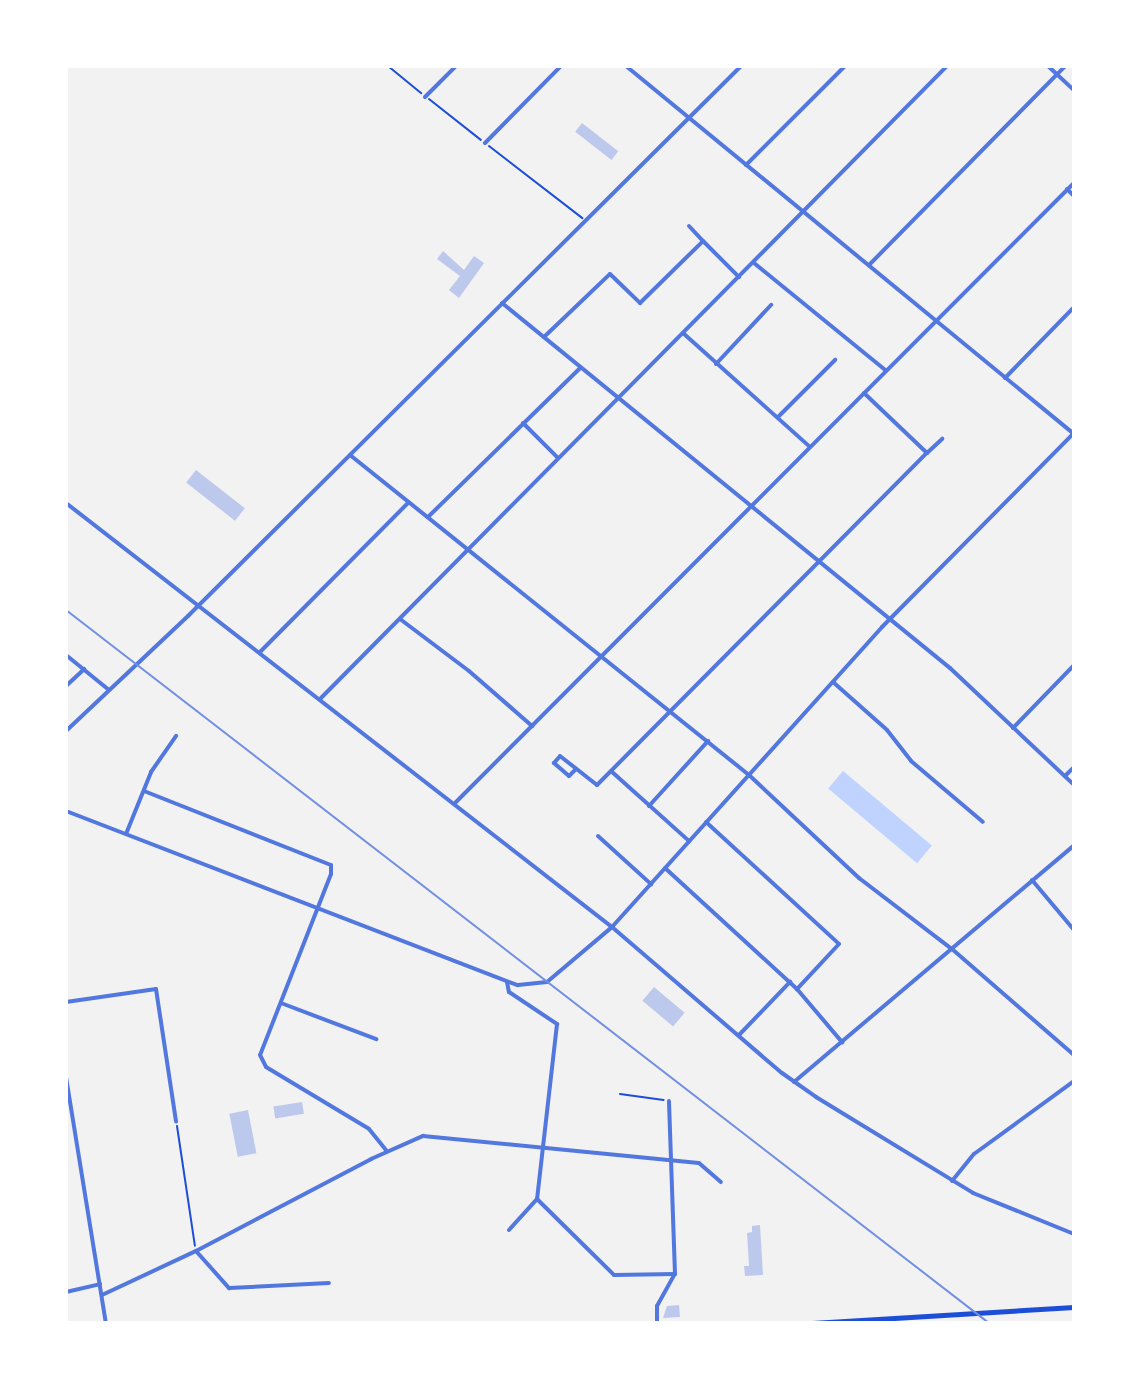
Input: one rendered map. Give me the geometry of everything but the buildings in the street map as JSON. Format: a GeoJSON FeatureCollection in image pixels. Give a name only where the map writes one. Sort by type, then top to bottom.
{"type":"FeatureCollection","features":[{"type":"Feature","properties":{"kind":"main road"},"geometry":{"type":"LineString","coordinates":[[812,1323],[1074,1307]]}},
{"type":"Feature","properties":{"kind":"street"},"geometry":{"type":"LineString","coordinates":[[425,97],[456,66]]}},
{"type":"Feature","properties":{"kind":"street"},"geometry":{"type":"LineString","coordinates":[[485,143],[561,66]]}},
{"type":"Feature","properties":{"kind":"street"},"geometry":{"type":"LineString","coordinates":[[66,811],[507,982],[528,986],[547,982],[612,927],[890,619],[1074,433],[626,66]]}},
{"type":"Feature","properties":{"kind":"street"},"geometry":{"type":"LineString","coordinates":[[66,731],[199,605],[741,66]]}},
{"type":"Feature","properties":{"kind":"street"},"geometry":{"type":"LineString","coordinates":[[746,165],[845,66]]}},
{"type":"Feature","properties":{"kind":"street"},"geometry":{"type":"LineString","coordinates":[[321,698],[947,66]]}},
{"type":"Feature","properties":{"kind":"street"},"geometry":{"type":"LineString","coordinates":[[1048,66],[1074,90]]}},
{"type":"Feature","properties":{"kind":"street"},"geometry":{"type":"LineString","coordinates":[[869,265],[1065,66]]}},
{"type":"Feature","properties":{"kind":"street"},"geometry":{"type":"LineString","coordinates":[[456,802],[1074,183]]}},
{"type":"Feature","properties":{"kind":"street"},"geometry":{"type":"LineString","coordinates":[[1067,189],[1074,196]]}},
{"type":"Feature","properties":{"kind":"street"},"geometry":{"type":"LineString","coordinates":[[689,226],[739,277]]}},
{"type":"Feature","properties":{"kind":"street"},"geometry":{"type":"LineString","coordinates":[[544,337],[610,274],[640,303],[703,241]]}},
{"type":"Feature","properties":{"kind":"street"},"geometry":{"type":"LineString","coordinates":[[754,263],[885,371]]}},
{"type":"Feature","properties":{"kind":"street"},"geometry":{"type":"LineString","coordinates":[[502,303],[950,668],[1074,785]]}},
{"type":"Feature","properties":{"kind":"street"},"geometry":{"type":"LineString","coordinates":[[716,364],[771,305]]}},
{"type":"Feature","properties":{"kind":"street"},"geometry":{"type":"LineString","coordinates":[[1005,378],[1074,307]]}},
{"type":"Feature","properties":{"kind":"street"},"geometry":{"type":"LineString","coordinates":[[683,333],[809,447]]}},
{"type":"Feature","properties":{"kind":"street"},"geometry":{"type":"LineString","coordinates":[[778,417],[835,360]]}},
{"type":"Feature","properties":{"kind":"street"},"geometry":{"type":"LineString","coordinates":[[428,517],[581,368]]}},
{"type":"Feature","properties":{"kind":"street"},"geometry":{"type":"LineString","coordinates":[[864,393],[927,453]]}},
{"type":"Feature","properties":{"kind":"street"},"geometry":{"type":"LineString","coordinates":[[523,423],[559,459]]}},
{"type":"Feature","properties":{"kind":"street"},"geometry":{"type":"LineString","coordinates":[[576,769],[569,776],[554,763],[560,756],[597,785],[942,439]]}},
{"type":"Feature","properties":{"kind":"street"},"geometry":{"type":"LineString","coordinates":[[350,455],[708,741],[859,878],[952,949],[1074,1055]]}},
{"type":"Feature","properties":{"kind":"street"},"geometry":{"type":"LineString","coordinates":[[260,652],[409,502]]}},
{"type":"Feature","properties":{"kind":"street"},"geometry":{"type":"LineString","coordinates":[[66,503],[456,802],[612,927],[794,1082],[952,1181],[982,1197],[1074,1234]]}},
{"type":"Feature","properties":{"kind":"street"},"geometry":{"type":"LineString","coordinates":[[400,619],[469,671],[532,726]]}},
{"type":"Feature","properties":{"kind":"street"},"geometry":{"type":"LineString","coordinates":[[66,655],[109,690]]}},
{"type":"Feature","properties":{"kind":"street"},"geometry":{"type":"LineString","coordinates":[[1013,728],[1074,665]]}},
{"type":"Feature","properties":{"kind":"street"},"geometry":{"type":"LineString","coordinates":[[66,686],[84,669]]}},
{"type":"Feature","properties":{"kind":"street"},"geometry":{"type":"LineString","coordinates":[[833,682],[887,730],[911,761],[983,822]]}},
{"type":"Feature","properties":{"kind":"street"},"geometry":{"type":"LineString","coordinates":[[126,834],[162,752],[176,736]]}},
{"type":"Feature","properties":{"kind":"street"},"geometry":{"type":"LineString","coordinates":[[649,806],[708,741]]}},
{"type":"Feature","properties":{"kind":"street"},"geometry":{"type":"LineString","coordinates":[[1065,776],[1074,767]]}},
{"type":"Feature","properties":{"kind":"street"},"geometry":{"type":"LineString","coordinates":[[611,771],[689,841]]}},
{"type":"Feature","properties":{"kind":"street"},"geometry":{"type":"LineString","coordinates":[[144,791],[327,862],[332,869],[260,1055],[262,1061],[369,1129],[387,1150]]}},
{"type":"Feature","properties":{"kind":"street"},"geometry":{"type":"LineString","coordinates":[[706,822],[839,944],[797,989]]}},
{"type":"Feature","properties":{"kind":"street"},"geometry":{"type":"LineString","coordinates":[[598,836],[651,884]]}},
{"type":"Feature","properties":{"kind":"street"},"geometry":{"type":"LineString","coordinates":[[794,1082],[1074,845]]}},
{"type":"Feature","properties":{"kind":"street"},"geometry":{"type":"LineString","coordinates":[[665,868],[790,982],[842,1042]]}},
{"type":"Feature","properties":{"kind":"street"},"geometry":{"type":"LineString","coordinates":[[1032,880],[1074,930]]}},
{"type":"Feature","properties":{"kind":"street"},"geometry":{"type":"LineString","coordinates":[[507,982],[509,992],[557,1024],[537,1199],[509,1230]]}},
{"type":"Feature","properties":{"kind":"street"},"geometry":{"type":"LineString","coordinates":[[739,1035],[790,982]]}},
{"type":"Feature","properties":{"kind":"street"},"geometry":{"type":"LineString","coordinates":[[66,1002],[156,989],[176,1121]]}},
{"type":"Feature","properties":{"kind":"street"},"geometry":{"type":"LineString","coordinates":[[281,1003],[376,1039]]}},
{"type":"Feature","properties":{"kind":"street"},"geometry":{"type":"LineString","coordinates":[[66,1077],[106,1323]]}},
{"type":"Feature","properties":{"kind":"street"},"geometry":{"type":"LineString","coordinates":[[952,1181],[974,1154],[1074,1081]]}},
{"type":"Feature","properties":{"kind":"street"},"geometry":{"type":"LineString","coordinates":[[657,1323],[657,1306],[675,1274],[669,1101]]}},
{"type":"Feature","properties":{"kind":"street"},"geometry":{"type":"LineString","coordinates":[[102,1295],[196,1251],[387,1150],[435,1134],[699,1163],[721,1182]]}},
{"type":"Feature","properties":{"kind":"street"},"geometry":{"type":"LineString","coordinates":[[537,1199],[614,1275],[675,1274]]}},
{"type":"Feature","properties":{"kind":"street"},"geometry":{"type":"LineString","coordinates":[[196,1251],[229,1288],[329,1283]]}},
{"type":"Feature","properties":{"kind":"street"},"geometry":{"type":"LineString","coordinates":[[66,1292],[100,1284]]}},
{"type":"Feature","properties":{"kind":"path"},"geometry":{"type":"LineString","coordinates":[[620,1094],[669,1101]]}},
{"type":"Feature","properties":{"kind":"path"},"geometry":{"type":"LineString","coordinates":[[176,1121],[196,1251]]}},
{"type":"Feature","properties":{"kind":"water"},"geometry":{"type":"Polygon","coordinates":[[[843,771],[932,846],[917,863],[828,789],[843,771]]]}},
{"type":"Feature","properties":{"kind":"railway"},"geometry":{"type":"LineString","coordinates":[[66,610],[989,1323]]}}]}
